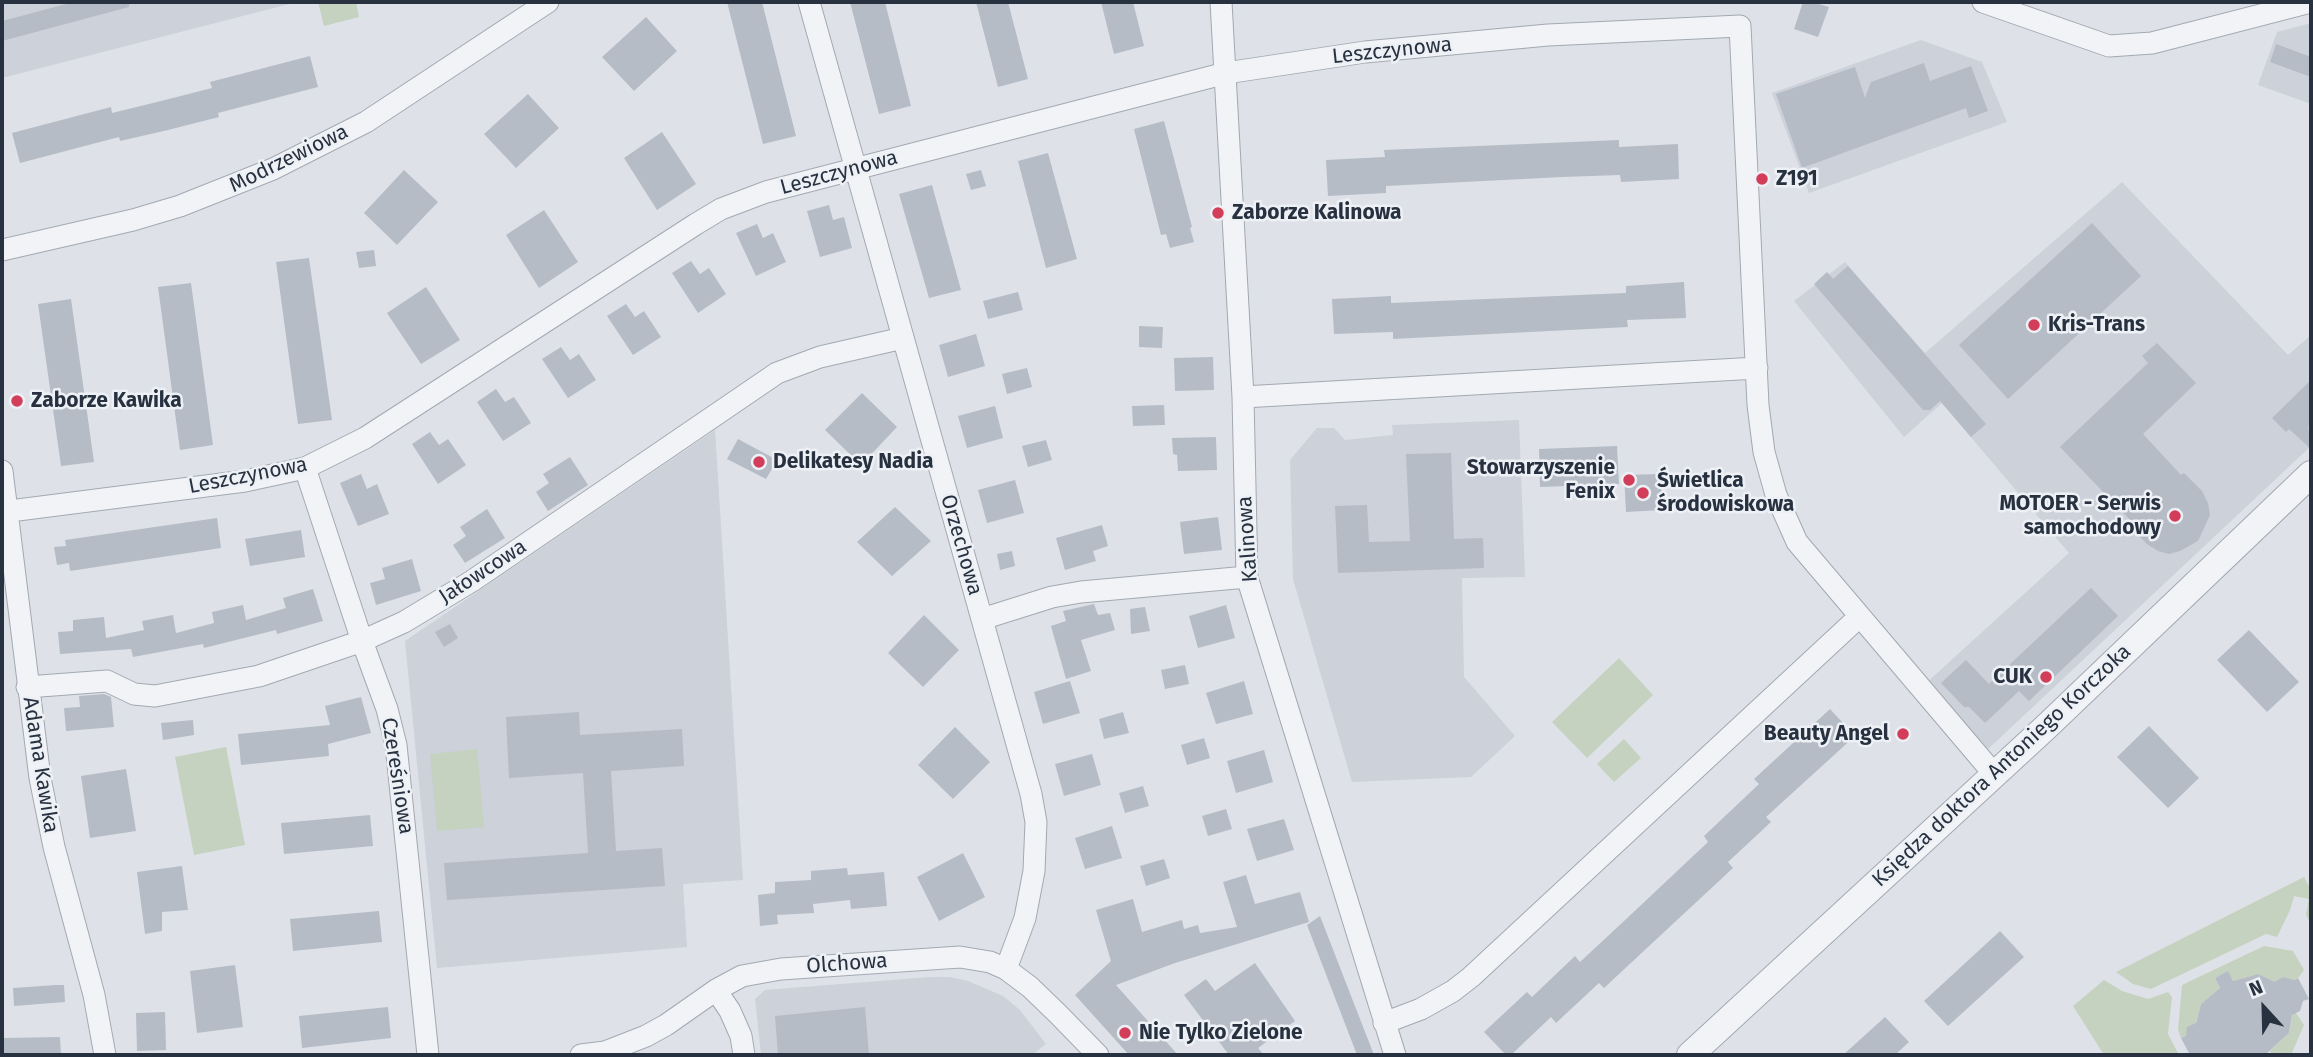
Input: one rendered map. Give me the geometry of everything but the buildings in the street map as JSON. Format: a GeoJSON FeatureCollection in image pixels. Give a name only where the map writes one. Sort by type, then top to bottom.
{"type":"FeatureCollection","features":[{"type":"Feature","properties":{"kind":"street","name":"Modrzewiowa"},"geometry":{"type":"LineString","coordinates":[[2,250],[180,206],[273,169],[366,122],[548,2]]}},
{"type":"Feature","properties":{"kind":"street","name":"Orzechowa"},"geometry":{"type":"LineString","coordinates":[[809,2],[1031,794],[1037,846],[1034,871],[1025,918],[1006,969]]}},
{"type":"Feature","properties":{"kind":"street","name":"Kalinowa"},"geometry":{"type":"LineString","coordinates":[[1221,2],[1243,397],[1247,577],[1395,1055]]}},
{"type":"Feature","properties":{"kind":"street"},"geometry":{"type":"LineString","coordinates":[[1983,2],[2109,46],[2152,43],[2278,6],[2311,2]]}},
{"type":"Feature","properties":{"kind":"street","name":"Leszczynowa"},"geometry":{"type":"LineString","coordinates":[[4,512],[245,481],[305,468],[365,438],[721,209],[766,192],[1226,73],[1391,49],[1548,35],[1740,26],[1757,368]]}},
{"type":"Feature","properties":{"kind":"street","name":"Jałowcowa"},"geometry":{"type":"LineString","coordinates":[[27,687],[107,681],[134,694],[155,696],[258,676],[362,641],[404,622],[471,581],[777,373],[820,357],[903,338]]}},
{"type":"Feature","properties":{"kind":"street"},"geometry":{"type":"LineString","coordinates":[[1243,397],[1757,368],[1758,405],[1765,452],[1776,495],[1797,542],[1994,774]]}},
{"type":"Feature","properties":{"kind":"street","name":"Czereśniowa"},"geometry":{"type":"LineString","coordinates":[[305,468],[387,709],[396,745],[428,1055]]}},
{"type":"Feature","properties":{"kind":"street","name":"Adama Kawika"},"geometry":{"type":"LineString","coordinates":[[2,471],[4,512],[46,811],[94,995],[104,1055]]}},
{"type":"Feature","properties":{"kind":"street","name":"Księdza doktora Antoniego Korczoka"},"geometry":{"type":"LineString","coordinates":[[1690,1055],[1994,774],[2311,474]]}},
{"type":"Feature","properties":{"kind":"street"},"geometry":{"type":"LineString","coordinates":[[982,620],[1052,597],[1081,592],[1247,577]]}},
{"type":"Feature","properties":{"kind":"street"},"geometry":{"type":"LineString","coordinates":[[1384,1023],[1421,1009],[1471,977],[1859,617]]}},
{"type":"Feature","properties":{"kind":"street","name":"Olchowa"},"geometry":{"type":"LineString","coordinates":[[581,1055],[605,1052],[646,1036],[741,976],[763,971],[960,957],[990,962],[1006,969],[1049,1005],[1098,1055]]}},
{"type":"Feature","properties":{"kind":"street"},"geometry":{"type":"LineString","coordinates":[[716,990],[730,1011],[741,1036],[744,1055]]}},
{"type":"Feature","properties":{"kind":"shaded area"},"geometry":{"type":"Polygon","coordinates":[[[2,2],[297,2],[2,78],[2,2]]]}},
{"type":"Feature","properties":{"kind":"shaded area"},"geometry":{"type":"Polygon","coordinates":[[[2311,23],[2311,104],[2258,85],[2277,32],[2311,23]]]}},
{"type":"Feature","properties":{"kind":"shaded area"},"geometry":{"type":"Polygon","coordinates":[[[1921,40],[1982,62],[2007,122],[1809,193],[1772,93],[1921,40]]]}},
{"type":"Feature","properties":{"kind":"shaded area"},"geometry":{"type":"Polygon","coordinates":[[[2122,182],[2288,355],[2311,335],[2311,446],[1986,751],[1924,685],[2069,553],[1942,403],[1904,437],[1794,301],[1845,262],[1925,353],[2122,182]]]}},
{"type":"Feature","properties":{"kind":"shaded area"},"geometry":{"type":"Polygon","coordinates":[[[1519,420],[1525,577],[1462,578],[1464,677],[1515,736],[1471,777],[1352,782],[1293,579],[1290,460],[1317,428],[1334,428],[1345,440],[1393,435],[1392,425],[1519,420]]]}},
{"type":"Feature","properties":{"kind":"shaded area"},"geometry":{"type":"Polygon","coordinates":[[[715,430],[743,880],[683,884],[687,947],[437,968],[405,641],[715,430]]]}},
{"type":"Feature","properties":{"kind":"shaded area"},"geometry":{"type":"Polygon","coordinates":[[[930,977],[968,981],[1003,996],[1020,1010],[1046,1044],[1032,1055],[761,1055],[755,999],[765,990],[930,977]]]}},
{"type":"Feature","properties":{"kind":"green space"},"geometry":{"type":"Polygon","coordinates":[[[318,2],[356,2],[359,17],[324,26],[318,2]]]}},
{"type":"Feature","properties":{"kind":"green space"},"geometry":{"type":"Polygon","coordinates":[[[1619,658],[1653,695],[1587,758],[1552,722],[1619,658]]]}},
{"type":"Feature","properties":{"kind":"green space"},"geometry":{"type":"Polygon","coordinates":[[[1624,739],[1641,758],[1614,782],[1597,764],[1624,739]]]}},
{"type":"Feature","properties":{"kind":"green space"},"geometry":{"type":"Polygon","coordinates":[[[226,747],[245,845],[194,855],[175,757],[226,747]]]}},
{"type":"Feature","properties":{"kind":"green space"},"geometry":{"type":"Polygon","coordinates":[[[477,749],[484,827],[437,831],[430,754],[477,749]]]}},
{"type":"Feature","properties":{"kind":"green space"},"geometry":{"type":"Polygon","coordinates":[[[2304,877],[2311,890],[2311,926],[2306,914],[2309,899],[2294,896],[2277,937],[2266,934],[2151,989],[2133,984],[2116,972],[2304,877]]]}},
{"type":"Feature","properties":{"kind":"green space"},"geometry":{"type":"Polygon","coordinates":[[[2264,946],[2293,951],[2304,970],[2298,978],[2289,982],[2283,977],[2277,983],[2258,974],[2233,981],[2228,972],[2215,978],[2220,988],[2201,1004],[2195,1025],[2187,1027],[2188,1035],[2181,1038],[2178,1030],[2182,985],[2264,946]]]}},
{"type":"Feature","properties":{"kind":"green space"},"geometry":{"type":"Polygon","coordinates":[[[2104,980],[2122,991],[2148,999],[2168,992],[2172,997],[2168,1034],[2179,1055],[2104,1055],[2073,1006],[2104,980]]]}},
{"type":"Feature","properties":{"kind":"green space"},"geometry":{"type":"Polygon","coordinates":[[[2293,1012],[2304,1025],[2291,1055],[2272,1055],[2270,1051],[2289,1033],[2293,1012]]]}},
{"type":"Feature","properties":{"kind":"place","name":"Z191"},"geometry":{"type":"Point","coordinates":[1762,179]}},
{"type":"Feature","properties":{"kind":"place","name":"Zaborze Kalinowa"},"geometry":{"type":"Point","coordinates":[1218,213]}},
{"type":"Feature","properties":{"kind":"place","name":"Kris-Trans"},"geometry":{"type":"Point","coordinates":[2034,325]}},
{"type":"Feature","properties":{"kind":"place","name":"Zaborze Kawika"},"geometry":{"type":"Point","coordinates":[17,401]}},
{"type":"Feature","properties":{"kind":"place","name":"Delikatesy Nadia"},"geometry":{"type":"Point","coordinates":[759,462]}},
{"type":"Feature","properties":{"kind":"place","name":"Stowarzyszenie Fenix"},"geometry":{"type":"Point","coordinates":[1629,480]}},
{"type":"Feature","properties":{"kind":"place","name":"Świetlica środowiskowa"},"geometry":{"type":"Point","coordinates":[1643,493]}},
{"type":"Feature","properties":{"kind":"place","name":"MOTOER - Serwis samochodowy"},"geometry":{"type":"Point","coordinates":[2175,516]}},
{"type":"Feature","properties":{"kind":"place","name":"CUK"},"geometry":{"type":"Point","coordinates":[2046,677]}},
{"type":"Feature","properties":{"kind":"place","name":"Beauty Angel"},"geometry":{"type":"Point","coordinates":[1903,734]}},
{"type":"Feature","properties":{"kind":"place","name":"Nie Tylko Zielone"},"geometry":{"type":"Point","coordinates":[1125,1033]}}]}
